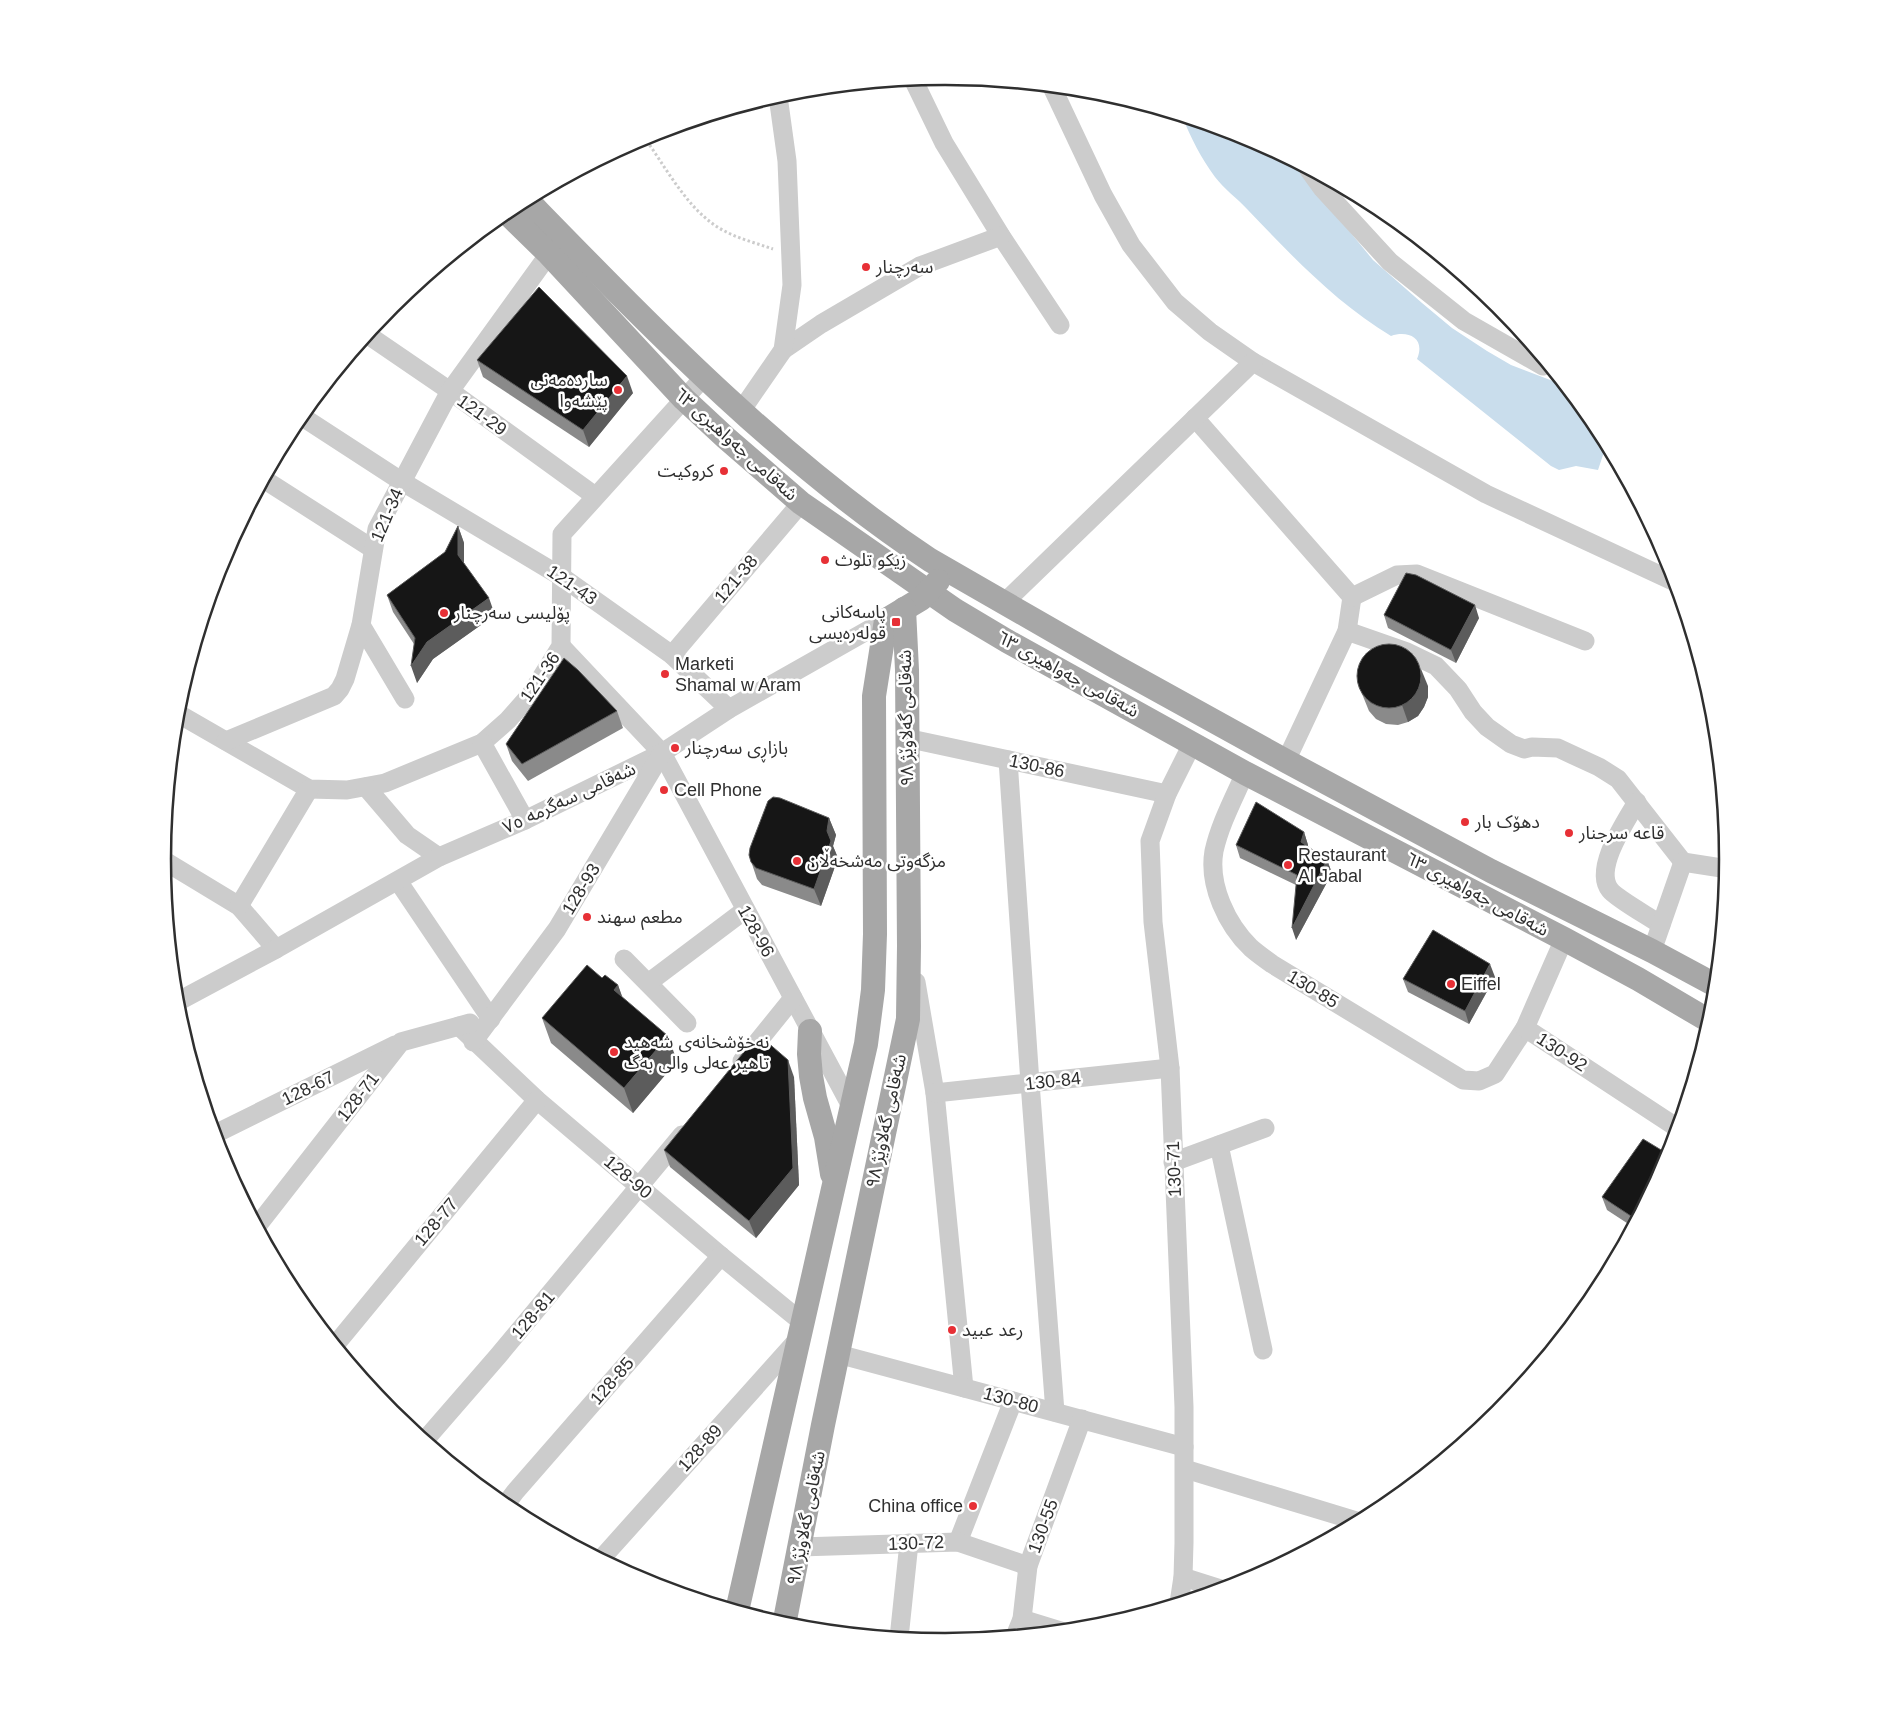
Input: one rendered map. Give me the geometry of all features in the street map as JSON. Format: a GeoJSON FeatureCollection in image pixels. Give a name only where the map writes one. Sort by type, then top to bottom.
{"type":"FeatureCollection","features":[{"type":"Feature","properties":{"kind":"main road","name":"شەقامی جەواهیری ٦٣"},"geometry":{"type":"LineString","coordinates":[[533,206],[704,377],[741,411],[847,500],[901,540],[945,569],[1005,602],[1116,668],[1286,761],[1491,871],[1652,951],[1711,983]]}},
{"type":"Feature","properties":{"kind":"main road","name":"شەقامی جەواهیری ٦٣"},"geometry":{"type":"LineString","coordinates":[[512,218],[684,399],[801,503],[955,610],[1007,641],[1245,773],[1564,939],[1704,1018]]}},
{"type":"Feature","properties":{"kind":"main road","name":"شەقامی سەگرمە ٧٥"},"geometry":{"type":"LineString","coordinates":[[895,615],[929,592],[945,569]]}},
{"type":"Feature","properties":{"kind":"main road","name":"شەقامی گەلاوێژ ٩٨"},"geometry":{"type":"LineString","coordinates":[[786,1617],[886,1119],[908,1019],[910,946],[906,670],[895,615]]}},
{"type":"Feature","properties":{"kind":"main road","name":"شەقامی گەلاوێژ ٩٨"},"geometry":{"type":"LineString","coordinates":[[738,1606],[866,1044],[873,990],[875,934],[874,696],[895,615]]}},
{"type":"Feature","properties":{"kind":"main road"},"geometry":{"type":"LineString","coordinates":[[876,838],[908,837]]}},
{"type":"Feature","properties":{"kind":"main road"},"geometry":{"type":"LineString","coordinates":[[810,1031],[809,1054],[811,1076],[828,1146],[833,1192]]}},
{"type":"Feature","properties":{"kind":"main road"},"geometry":{"type":"LineString","coordinates":[[852,1108],[886,1119]]}},
{"type":"Feature","properties":{"kind":"street"},"geometry":{"type":"LineString","coordinates":[[916,86],[944,143],[1001,236],[1060,325]]}},
{"type":"Feature","properties":{"kind":"street"},"geometry":{"type":"LineString","coordinates":[[1055,93],[1103,195],[1131,245],[1175,302],[1210,332],[1253,362],[1486,494],[1668,579]]}},
{"type":"Feature","properties":{"kind":"street"},"geometry":{"type":"LineString","coordinates":[[779,104],[787,161],[792,285],[783,350]]}},
{"type":"Feature","properties":{"kind":"street"},"geometry":{"type":"LineString","coordinates":[[1316,180],[1390,262],[1464,322],[1541,365]]}},
{"type":"Feature","properties":{"kind":"street"},"geometry":{"type":"LineString","coordinates":[[741,411],[783,350],[822,324],[920,266],[1001,236]]}},
{"type":"Feature","properties":{"kind":"street","name":"121-34"},"geometry":{"type":"LineString","coordinates":[[226,741],[334,696],[340,689],[345,679],[361,624],[377,529],[450,391],[548,254]]}},
{"type":"Feature","properties":{"kind":"street","name":"121-29"},"geometry":{"type":"LineString","coordinates":[[373,339],[450,391],[595,496]]}},
{"type":"Feature","properties":{"kind":"street"},"geometry":{"type":"LineString","coordinates":[[1005,602],[1253,362]]}},
{"type":"Feature","properties":{"kind":"street","name":"121-36"},"geometry":{"type":"LineString","coordinates":[[309,788],[346,790],[385,783],[482,743],[508,720],[531,694],[561,646],[562,534],[704,377]]}},
{"type":"Feature","properties":{"kind":"street"},"geometry":{"type":"LineString","coordinates":[[1195,418],[1352,596],[1347,631],[1286,761]]}},
{"type":"Feature","properties":{"kind":"street","name":"121-43"},"geometry":{"type":"LineString","coordinates":[[308,421],[401,481],[562,577],[672,655],[729,709]]}},
{"type":"Feature","properties":{"kind":"street"},"geometry":{"type":"LineString","coordinates":[[269,483],[373,549]]}},
{"type":"Feature","properties":{"kind":"street","name":"121-38"},"geometry":{"type":"LineString","coordinates":[[672,655],[801,503]]}},
{"type":"Feature","properties":{"kind":"street"},"geometry":{"type":"LineString","coordinates":[[1352,596],[1397,575],[1417,574],[1585,642]]}},
{"type":"Feature","properties":{"kind":"street","name":"شەقامی سەگرمە ٧٥"},"geometry":{"type":"LineString","coordinates":[[184,998],[439,857],[526,820],[662,754],[729,709],[895,615]]}},
{"type":"Feature","properties":{"kind":"street"},"geometry":{"type":"LineString","coordinates":[[361,624],[406,699]]}},
{"type":"Feature","properties":{"kind":"street"},"geometry":{"type":"LineString","coordinates":[[1347,631],[1407,652],[1436,666],[1458,688],[1473,712],[1487,727],[1511,744],[1524,749],[1532,747],[1558,748],[1599,767],[1618,779],[1682,862],[1720,868]]}},
{"type":"Feature","properties":{"kind":"street","name":"128-96"},"geometry":{"type":"LineString","coordinates":[[561,646],[662,754],[852,1108]]}},
{"type":"Feature","properties":{"kind":"street"},"geometry":{"type":"LineString","coordinates":[[185,717],[309,788],[239,906]]}},
{"type":"Feature","properties":{"kind":"street","name":"130-86"},"geometry":{"type":"LineString","coordinates":[[906,738],[1167,794]]}},
{"type":"Feature","properties":{"kind":"street"},"geometry":{"type":"LineString","coordinates":[[482,743],[526,820]]}},
{"type":"Feature","properties":{"kind":"street","name":"130-71"},"geometry":{"type":"LineString","coordinates":[[1180,1598],[1183,1577],[1184,1407],[1170,1068],[1153,922],[1150,841],[1167,794],[1192,744]]}},
{"type":"Feature","properties":{"kind":"street","name":"128-93"},"geometry":{"type":"LineString","coordinates":[[474,1042],[557,929],[662,754]]}},
{"type":"Feature","properties":{"kind":"street"},"geometry":{"type":"LineString","coordinates":[[1008,760],[1055,1412]]}},
{"type":"Feature","properties":{"kind":"street","name":"130-85"},"geometry":{"type":"LineString","coordinates":[[1245,773],[1224,822],[1214,852],[1214,876],[1222,904],[1234,927],[1251,948],[1272,964],[1463,1080],[1479,1081],[1495,1074],[1525,1028]]}},
{"type":"Feature","properties":{"kind":"street"},"geometry":{"type":"LineString","coordinates":[[366,787],[407,835],[439,857]]}},
{"type":"Feature","properties":{"kind":"street"},"geometry":{"type":"LineString","coordinates":[[1636,802],[1609,854],[1604,880],[1610,891],[1661,925]]}},
{"type":"Feature","properties":{"kind":"street"},"geometry":{"type":"LineString","coordinates":[[1652,951],[1682,862]]}},
{"type":"Feature","properties":{"kind":"street"},"geometry":{"type":"LineString","coordinates":[[171,865],[239,906],[276,949]]}},
{"type":"Feature","properties":{"kind":"street"},"geometry":{"type":"LineString","coordinates":[[398,881],[491,1018],[401,1042]]}},
{"type":"Feature","properties":{"kind":"street"},"geometry":{"type":"LineString","coordinates":[[648,983],[745,910]]}},
{"type":"Feature","properties":{"kind":"street","name":"130-92"},"geometry":{"type":"LineString","coordinates":[[1564,939],[1525,1028],[1673,1125]]}},
{"type":"Feature","properties":{"kind":"street"},"geometry":{"type":"LineString","coordinates":[[910,946],[935,1093],[964,1388]]}},
{"type":"Feature","properties":{"kind":"street"},"geometry":{"type":"LineString","coordinates":[[624,959],[687,1022]]}},
{"type":"Feature","properties":{"kind":"street"},"geometry":{"type":"LineString","coordinates":[[732,1074],[793,998]]}},
{"type":"Feature","properties":{"kind":"street","name":"128-90"},"geometry":{"type":"LineString","coordinates":[[458,1026],[537,1100],[721,1256],[801,1330]]}},
{"type":"Feature","properties":{"kind":"street","name":"128-67"},"geometry":{"type":"LineString","coordinates":[[221,1131],[401,1042]]}},
{"type":"Feature","properties":{"kind":"street","name":"128-71"},"geometry":{"type":"LineString","coordinates":[[261,1221],[401,1042]]}},
{"type":"Feature","properties":{"kind":"street","name":"130-84"},"geometry":{"type":"LineString","coordinates":[[935,1093],[1170,1068]]}},
{"type":"Feature","properties":{"kind":"street","name":"128-77"},"geometry":{"type":"LineString","coordinates":[[339,1340],[537,1100]]}},
{"type":"Feature","properties":{"kind":"street","name":"128-81"},"geometry":{"type":"LineString","coordinates":[[429,1436],[640,1188],[695,1119]]}},
{"type":"Feature","properties":{"kind":"street"},"geometry":{"type":"LineString","coordinates":[[1173,1162],[1266,1128]]}},
{"type":"Feature","properties":{"kind":"street"},"geometry":{"type":"LineString","coordinates":[[1219,1144],[1263,1350]]}},
{"type":"Feature","properties":{"kind":"street","name":"128-85"},"geometry":{"type":"LineString","coordinates":[[510,1499],[721,1256]]}},
{"type":"Feature","properties":{"kind":"street","name":"128-89"},"geometry":{"type":"LineString","coordinates":[[605,1555],[801,1330]]}},
{"type":"Feature","properties":{"kind":"street","name":"130-80"},"geometry":{"type":"LineString","coordinates":[[838,1354],[1184,1447]]}},
{"type":"Feature","properties":{"kind":"street"},"geometry":{"type":"LineString","coordinates":[[958,1542],[1013,1401]]}},
{"type":"Feature","properties":{"kind":"street","name":"130-55"},"geometry":{"type":"LineString","coordinates":[[1018,1628],[1028,1566],[1082,1419]]}},
{"type":"Feature","properties":{"kind":"street"},"geometry":{"type":"LineString","coordinates":[[1185,1469],[1350,1519]]}},
{"type":"Feature","properties":{"kind":"street","name":"130-72"},"geometry":{"type":"LineString","coordinates":[[800,1547],[958,1542],[1028,1566]]}},
{"type":"Feature","properties":{"kind":"street"},"geometry":{"type":"LineString","coordinates":[[901,1632],[909,1543]]}},
{"type":"Feature","properties":{"kind":"street"},"geometry":{"type":"LineString","coordinates":[[1183,1577],[1212,1586]]}},
{"type":"Feature","properties":{"kind":"path"},"geometry":{"type":"LineString","coordinates":[[649,144],[685,196],[713,224],[729,234],[791,254]]}},
{"type":"Feature","properties":{"kind":"water"},"geometry":{"type":"Polygon","coordinates":[[[1185,123],[1242,144],[1308,175],[1323,199],[1373,260],[1422,303],[1452,328],[1487,351],[1511,365],[1555,382],[1604,452],[1598,470],[1576,466],[1559,470],[1551,466],[1417,359],[1419,346],[1414,337],[1404,334],[1391,336],[1351,309],[1297,261],[1226,189],[1210,170],[1185,123]]]}},
{"type":"Feature","properties":{"kind":"building"},"geometry":{"type":"Polygon","coordinates":[[[539,287],[627,376],[583,430],[477,360],[539,287]]]}},
{"type":"Feature","properties":{"kind":"building","name":"پۆلیسی سەرچنار"},"geometry":{"type":"Polygon","coordinates":[[[458,526],[458,555],[489,598],[427,642],[411,666],[415,638],[387,595],[445,552],[458,526]]]}},
{"type":"Feature","properties":{"kind":"building"},"geometry":{"type":"Polygon","coordinates":[[[1406,573],[1416,575],[1475,605],[1451,650],[1384,615],[1406,573]]]}},
{"type":"Feature","properties":{"kind":"building"},"geometry":{"type":"Polygon","coordinates":[[[1389,644],[1401,646],[1412,653],[1419,664],[1421,676],[1419,688],[1412,699],[1401,706],[1389,708],[1377,706],[1366,699],[1359,688],[1357,676],[1359,664],[1366,653],[1377,646],[1389,644]]]}},
{"type":"Feature","properties":{"kind":"building"},"geometry":{"type":"Polygon","coordinates":[[[564,658],[617,711],[522,764],[506,744],[564,658]]]}},
{"type":"Feature","properties":{"kind":"building","name":"مزگەوتی مەشخەڵان"},"geometry":{"type":"Polygon","coordinates":[[[773,797],[780,798],[829,818],[827,831],[831,841],[814,889],[756,868],[751,862],[750,848],[768,801],[773,797]]]}},
{"type":"Feature","properties":{"kind":"building","name":"Restaurant Al Jabal"},"geometry":{"type":"Polygon","coordinates":[[[1256,802],[1304,832],[1301,842],[1327,860],[1292,928],[1297,875],[1236,845],[1256,802]]]}},
{"type":"Feature","properties":{"kind":"building","name":"Eiffel"},"geometry":{"type":"Polygon","coordinates":[[[1433,930],[1490,964],[1465,1011],[1403,979],[1433,930]]]}},
{"type":"Feature","properties":{"kind":"building","name":"نەخۆشخانەی شەهید تاهیر عەلی والی بەگ"},"geometry":{"type":"Polygon","coordinates":[[[587,965],[602,978],[605,975],[618,985],[614,990],[668,1036],[624,1088],[542,1018],[587,965]]]}},
{"type":"Feature","properties":{"kind":"building"},"geometry":{"type":"Polygon","coordinates":[[[766,1041],[788,1060],[793,1168],[749,1221],[664,1150],[752,1042],[766,1041]]]}},
{"type":"Feature","properties":{"kind":"building"},"geometry":{"type":"Polygon","coordinates":[[[1643,1139],[1664,1152],[1633,1217],[1602,1197],[1643,1139]]]}},
{"type":"Feature","properties":{"kind":"place","name":"سەرچنار"},"geometry":{"type":"Point","coordinates":[866,267]}},
{"type":"Feature","properties":{"kind":"place","name":"ساردەمەنی پێشەوا"},"geometry":{"type":"Point","coordinates":[618,390]}},
{"type":"Feature","properties":{"kind":"place","name":"كروكيت"},"geometry":{"type":"Point","coordinates":[724,471]}},
{"type":"Feature","properties":{"kind":"place","name":"زيكو تلوث"},"geometry":{"type":"Point","coordinates":[825,560]}},
{"type":"Feature","properties":{"kind":"place","name":"پۆلیسی سەرچنار"},"geometry":{"type":"Point","coordinates":[444,613]}},
{"type":"Feature","properties":{"kind":"place","name":"پاسەکانی قولەرەیسی"},"geometry":{"type":"Point","coordinates":[896,622]}},
{"type":"Feature","properties":{"kind":"place","name":"Marketi Shamal w Aram"},"geometry":{"type":"Point","coordinates":[665,674]}},
{"type":"Feature","properties":{"kind":"place","name":"بازاڕی سەرچنار"},"geometry":{"type":"Point","coordinates":[675,748]}},
{"type":"Feature","properties":{"kind":"place","name":"Cell Phone"},"geometry":{"type":"Point","coordinates":[664,790]}},
{"type":"Feature","properties":{"kind":"place","name":"دهۆک بار"},"geometry":{"type":"Point","coordinates":[1465,822]}},
{"type":"Feature","properties":{"kind":"place","name":"قاعه سرجنار"},"geometry":{"type":"Point","coordinates":[1569,833]}},
{"type":"Feature","properties":{"kind":"place","name":"مزگەوتی مەشخەڵان"},"geometry":{"type":"Point","coordinates":[797,861]}},
{"type":"Feature","properties":{"kind":"place","name":"Restaurant Al Jabal"},"geometry":{"type":"Point","coordinates":[1288,865]}},
{"type":"Feature","properties":{"kind":"place","name":"مطعم سهند"},"geometry":{"type":"Point","coordinates":[587,917]}},
{"type":"Feature","properties":{"kind":"place","name":"Eiffel"},"geometry":{"type":"Point","coordinates":[1451,984]}},
{"type":"Feature","properties":{"kind":"place","name":"نەخۆشخانەی شەهید تاهیر عەلی والی بەگ"},"geometry":{"type":"Point","coordinates":[614,1052]}},
{"type":"Feature","properties":{"kind":"place","name":"رعد عبيد"},"geometry":{"type":"Point","coordinates":[952,1330]}},
{"type":"Feature","properties":{"kind":"place","name":"China office"},"geometry":{"type":"Point","coordinates":[973,1506]}}]}
